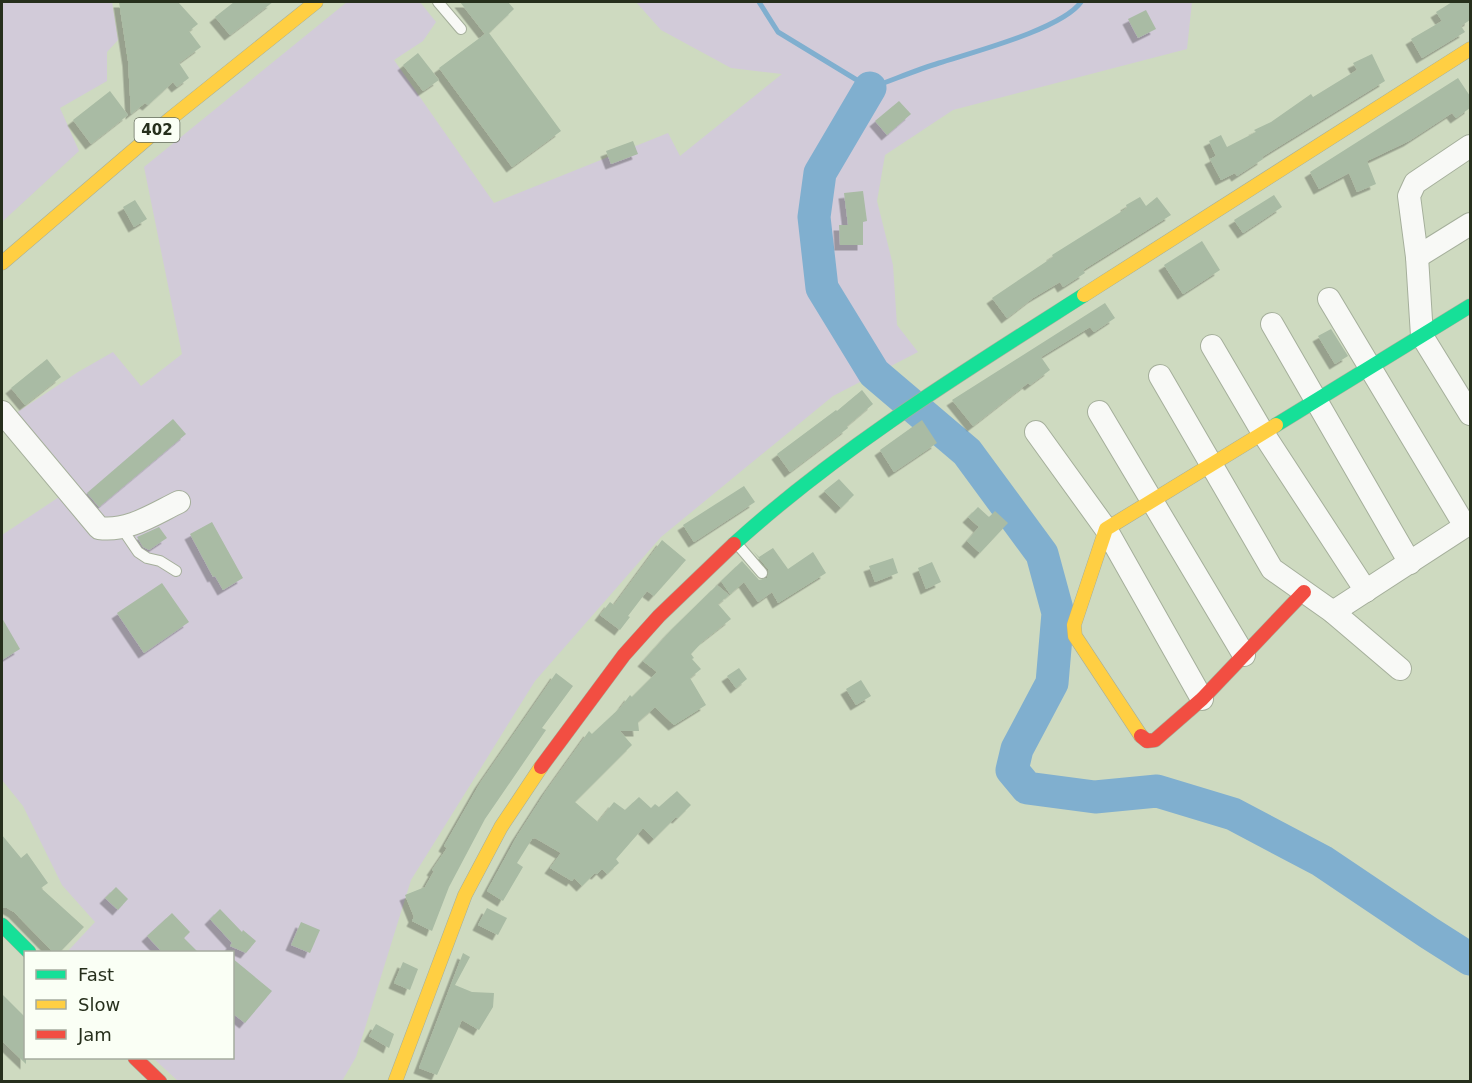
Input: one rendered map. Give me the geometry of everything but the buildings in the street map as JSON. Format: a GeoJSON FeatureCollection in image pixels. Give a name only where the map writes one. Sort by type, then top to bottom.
{"type":"FeatureCollection","features":[{"type":"Feature","properties":{"kind":"street","name":"402"},"geometry":{"type":"LineString","coordinates":[[2,264],[170,119],[316,2]]}},
{"type":"Feature","properties":{"kind":"street"},"geometry":{"type":"LineString","coordinates":[[396,1082],[465,895],[501,827],[531,781],[624,656],[659,616],[736,542],[818,472],[925,396],[1470,49]]}},
{"type":"Feature","properties":{"kind":"street"},"geometry":{"type":"LineString","coordinates":[[1470,146],[1415,183],[1409,196],[1417,257],[1422,336],[1470,414]]}},
{"type":"Feature","properties":{"kind":"street"},"geometry":{"type":"LineString","coordinates":[[1417,257],[1470,224]]}},
{"type":"Feature","properties":{"kind":"street"},"geometry":{"type":"LineString","coordinates":[[1329,299],[1468,525],[1333,612]]}},
{"type":"Feature","properties":{"kind":"street"},"geometry":{"type":"LineString","coordinates":[[1304,592],[1202,699],[1155,740],[1147,741],[1141,736],[1075,636],[1074,626],[1106,529],[1470,306]]}},
{"type":"Feature","properties":{"kind":"street"},"geometry":{"type":"LineString","coordinates":[[1272,324],[1410,563]]}},
{"type":"Feature","properties":{"kind":"street"},"geometry":{"type":"LineString","coordinates":[[1212,346],[1263,433],[1366,591]]}},
{"type":"Feature","properties":{"kind":"street"},"geometry":{"type":"LineString","coordinates":[[1160,376],[1272,569],[1333,612],[1400,669]]}},
{"type":"Feature","properties":{"kind":"street"},"geometry":{"type":"LineString","coordinates":[[2,412],[99,528],[128,526],[179,502]]}},
{"type":"Feature","properties":{"kind":"street"},"geometry":{"type":"LineString","coordinates":[[1099,412],[1244,656]]}},
{"type":"Feature","properties":{"kind":"street"},"geometry":{"type":"LineString","coordinates":[[1036,432],[1106,529],[1202,699]]}},
{"type":"Feature","properties":{"kind":"street"},"geometry":{"type":"LineString","coordinates":[[2,925],[28,951]]}},
{"type":"Feature","properties":{"kind":"street"},"geometry":{"type":"LineString","coordinates":[[136,1059],[160,1082]]}},
{"type":"Feature","properties":{"kind":"lane"},"geometry":{"type":"LineString","coordinates":[[438,2],[461,29]]}},
{"type":"Feature","properties":{"kind":"lane"},"geometry":{"type":"LineString","coordinates":[[121,527],[138,552],[176,571]]}},
{"type":"Feature","properties":{"kind":"lane"},"geometry":{"type":"LineString","coordinates":[[736,542],[762,573]]}},
{"type":"Feature","properties":{"kind":"shaded area"},"geometry":{"type":"Polygon","coordinates":[[[2,2],[112,2],[118,40],[107,52],[107,81],[60,108],[79,151],[2,222],[2,2]]]}},
{"type":"Feature","properties":{"kind":"shaded area"},"geometry":{"type":"Polygon","coordinates":[[[347,2],[420,2],[436,22],[423,41],[394,60],[494,203],[668,133],[680,156],[782,74],[731,68],[661,30],[636,2],[1192,2],[1187,49],[953,110],[885,155],[877,201],[893,265],[897,325],[918,352],[833,396],[661,537],[535,681],[411,880],[356,1057],[342,1081],[178,1081],[154,1059],[234,1059],[234,951],[68,951],[95,922],[62,885],[23,806],[2,780],[2,535],[68,491],[7,419],[113,352],[141,386],[182,354],[144,167],[347,2]]]}},
{"type":"Feature","properties":{"kind":"waterway"},"geometry":{"type":"LineString","coordinates":[[759,2],[778,32],[870,88],[1037,30],[1071,12],[1081,2]]}},
{"type":"Feature","properties":{"kind":"waterway"},"geometry":{"type":"LineString","coordinates":[[870,88],[820,173],[814,217],[822,288],[874,373],[967,452],[1042,554],[1058,613],[1052,683],[1017,749],[1012,770],[1027,788],[1095,797],[1157,791],[1233,814],[1322,861],[1470,959]]}},
{"type":"Feature","properties":{"kind":"traffic: fast"},"geometry":{"type":"LineString","coordinates":[[734,544],[817,475],[860,443],[948,382],[1084,295]]}},
{"type":"Feature","properties":{"kind":"traffic: fast"},"geometry":{"type":"LineString","coordinates":[[1276,425],[1470,306]]}},
{"type":"Feature","properties":{"kind":"traffic: fast"},"geometry":{"type":"LineString","coordinates":[[2,925],[28,951]]}},
{"type":"Feature","properties":{"kind":"traffic: slow"},"geometry":{"type":"LineString","coordinates":[[2,263],[170,119],[316,2]]}},
{"type":"Feature","properties":{"kind":"traffic: slow"},"geometry":{"type":"LineString","coordinates":[[1084,295],[1470,49]]}},
{"type":"Feature","properties":{"kind":"traffic: slow"},"geometry":{"type":"LineString","coordinates":[[1141,736],[1075,636],[1074,625],[1106,529],[1276,425]]}},
{"type":"Feature","properties":{"kind":"traffic: slow"},"geometry":{"type":"LineString","coordinates":[[395,1082],[465,895],[501,827],[541,767]]}},
{"type":"Feature","properties":{"kind":"traffic: jam"},"geometry":{"type":"LineString","coordinates":[[541,767],[624,655],[659,616],[734,544]]}},
{"type":"Feature","properties":{"kind":"traffic: jam"},"geometry":{"type":"LineString","coordinates":[[1141,736],[1147,741],[1155,740],[1202,699],[1304,592]]}},
{"type":"Feature","properties":{"kind":"traffic: jam"},"geometry":{"type":"LineString","coordinates":[[136,1059],[160,1082]]}}]}
